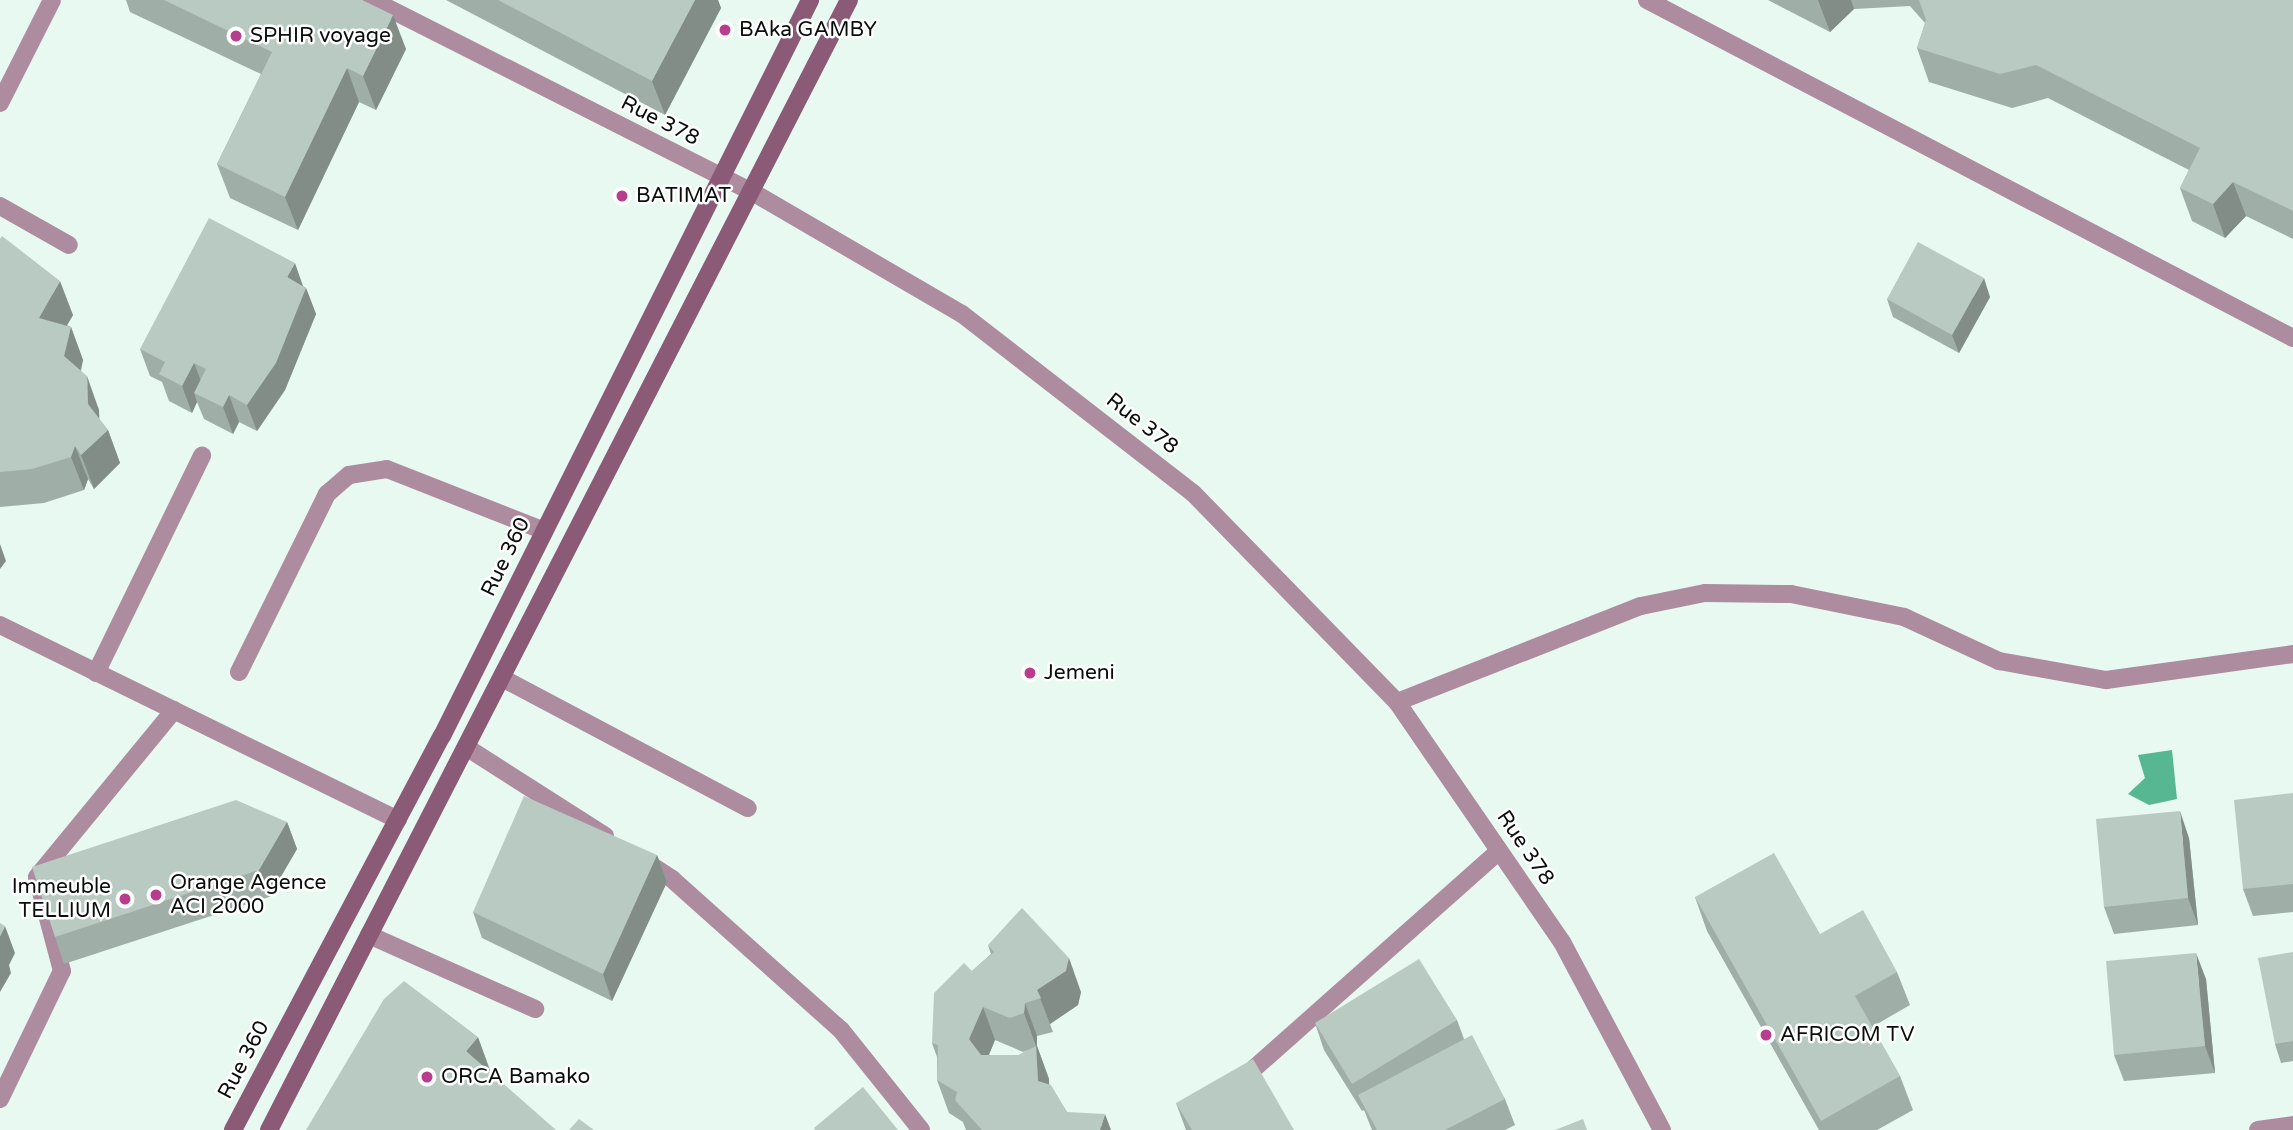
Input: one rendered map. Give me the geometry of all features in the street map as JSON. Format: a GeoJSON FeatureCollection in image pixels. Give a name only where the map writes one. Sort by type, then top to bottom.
{"type":"FeatureCollection","features":[{"type":"Feature","properties":{"kind":"main road","name":"Rue 360"},"geometry":{"type":"LineString","coordinates":[[233,1130],[398,820],[810,0]]}},
{"type":"Feature","properties":{"kind":"main road"},"geometry":{"type":"LineString","coordinates":[[269,1130],[754,193],[849,0]]}},
{"type":"Feature","properties":{"kind":"street"},"geometry":{"type":"LineString","coordinates":[[0,103],[52,0]]}},
{"type":"Feature","properties":{"kind":"street","name":"Rue 378"},"geometry":{"type":"LineString","coordinates":[[372,0],[754,193],[962,314],[1193,493],[1397,702],[1562,942],[1662,1130]]}},
{"type":"Feature","properties":{"kind":"street"},"geometry":{"type":"LineString","coordinates":[[1647,0],[2293,338]]}},
{"type":"Feature","properties":{"kind":"street"},"geometry":{"type":"LineString","coordinates":[[0,206],[69,246]]}},
{"type":"Feature","properties":{"kind":"street"},"geometry":{"type":"LineString","coordinates":[[96,673],[202,456]]}},
{"type":"Feature","properties":{"kind":"street"},"geometry":{"type":"LineString","coordinates":[[239,672],[327,494],[349,475],[387,469],[544,531]]}},
{"type":"Feature","properties":{"kind":"street"},"geometry":{"type":"LineString","coordinates":[[1397,702],[1641,606],[1704,593],[1791,594],[1904,617],[1998,661],[2106,680],[2293,654]]}},
{"type":"Feature","properties":{"kind":"street"},"geometry":{"type":"LineString","coordinates":[[0,625],[398,820]]}},
{"type":"Feature","properties":{"kind":"street"},"geometry":{"type":"LineString","coordinates":[[502,678],[748,808]]}},
{"type":"Feature","properties":{"kind":"street"},"geometry":{"type":"LineString","coordinates":[[0,1099],[62,971],[37,877],[174,710]]}},
{"type":"Feature","properties":{"kind":"street"},"geometry":{"type":"LineString","coordinates":[[466,747],[672,879],[841,1030],[875,1076],[921,1130]]}},
{"type":"Feature","properties":{"kind":"street"},"geometry":{"type":"LineString","coordinates":[[1227,1093],[1499,851]]}},
{"type":"Feature","properties":{"kind":"street"},"geometry":{"type":"LineString","coordinates":[[369,934],[535,1009]]}},
{"type":"Feature","properties":{"kind":"street"},"geometry":{"type":"LineString","coordinates":[[858,1094],[875,1076]]}},
{"type":"Feature","properties":{"kind":"street"},"geometry":{"type":"LineString","coordinates":[[2258,1130],[2293,1125]]}},
{"type":"Feature","properties":{"kind":"shaded area"},"geometry":{"type":"Polygon","coordinates":[[[2172,750],[2177,799],[2149,805],[2128,794],[2145,778],[2138,755],[2172,750]]]}},
{"type":"Feature","properties":{"kind":"building"},"geometry":{"type":"Polygon","coordinates":[[[164,0],[362,0],[393,15],[363,76],[347,68],[285,197],[217,164],[272,52],[164,0]]]}},
{"type":"Feature","properties":{"kind":"building"},"geometry":{"type":"Polygon","coordinates":[[[498,0],[695,0],[652,81],[498,0]]]}},
{"type":"Feature","properties":{"kind":"building"},"geometry":{"type":"Polygon","coordinates":[[[1919,0],[2293,0],[2293,211],[2233,182],[2213,204],[2180,188],[2200,148],[2036,65],[2000,74],[1917,48],[1926,20],[1919,0]]]}},
{"type":"Feature","properties":{"kind":"building"},"geometry":{"type":"Polygon","coordinates":[[[209,218],[295,263],[287,277],[306,288],[276,363],[247,405],[229,395],[223,407],[194,393],[206,369],[194,363],[182,386],[159,374],[165,362],[140,349],[209,218]]]}},
{"type":"Feature","properties":{"kind":"building"},"geometry":{"type":"Polygon","coordinates":[[[2,236],[60,281],[39,318],[71,327],[64,356],[87,376],[88,404],[108,430],[81,455],[75,446],[71,457],[32,469],[0,472],[0,239],[2,236]]]}},
{"type":"Feature","properties":{"kind":"building"},"geometry":{"type":"Polygon","coordinates":[[[1918,242],[1984,278],[1952,335],[1887,299],[1918,242]]]}},
{"type":"Feature","properties":{"kind":"building"},"geometry":{"type":"Polygon","coordinates":[[[2293,793],[2293,884],[2243,889],[2234,800],[2293,793]]]}},
{"type":"Feature","properties":{"kind":"building"},"geometry":{"type":"Polygon","coordinates":[[[524,796],[657,855],[603,974],[473,912],[524,796]]]}},
{"type":"Feature","properties":{"kind":"building"},"geometry":{"type":"Polygon","coordinates":[[[236,800],[287,822],[259,870],[55,937],[32,867],[236,800]]]}},
{"type":"Feature","properties":{"kind":"building"},"geometry":{"type":"Polygon","coordinates":[[[2180,811],[2188,898],[2104,907],[2096,819],[2180,811]]]}},
{"type":"Feature","properties":{"kind":"building"},"geometry":{"type":"Polygon","coordinates":[[[1774,853],[1820,934],[1863,910],[1897,972],[1855,996],[1900,1076],[1821,1121],[1695,897],[1774,853]]]}},
{"type":"Feature","properties":{"kind":"building"},"geometry":{"type":"Polygon","coordinates":[[[1022,908],[1069,958],[1066,971],[1037,990],[1041,998],[1025,1003],[1024,1013],[1010,1018],[983,1007],[969,1039],[981,1055],[1019,1055],[1036,1046],[1038,1081],[1051,1085],[1067,1112],[1105,1114],[1100,1130],[982,1130],[955,1100],[957,1092],[937,1080],[938,1045],[932,1043],[934,993],[964,963],[972,971],[994,952],[988,945],[1022,908]]]}},
{"type":"Feature","properties":{"kind":"building"},"geometry":{"type":"Polygon","coordinates":[[[0,923],[5,926],[0,936],[0,923]]]}},
{"type":"Feature","properties":{"kind":"building"},"geometry":{"type":"Polygon","coordinates":[[[2293,952],[2293,1041],[2275,1044],[2258,958],[2293,952]]]}},
{"type":"Feature","properties":{"kind":"building"},"geometry":{"type":"Polygon","coordinates":[[[2196,953],[2205,1046],[2114,1055],[2106,961],[2196,953]]]}},
{"type":"Feature","properties":{"kind":"building"},"geometry":{"type":"Polygon","coordinates":[[[1419,959],[1457,1020],[1352,1084],[1315,1023],[1419,959]]]}},
{"type":"Feature","properties":{"kind":"building","name":"ORCA Bamako"},"geometry":{"type":"Polygon","coordinates":[[[404,981],[478,1037],[466,1051],[556,1130],[306,1130],[384,999],[404,981]]]}},
{"type":"Feature","properties":{"kind":"building"},"geometry":{"type":"Polygon","coordinates":[[[1472,1035],[1505,1099],[1445,1130],[1377,1130],[1358,1095],[1472,1035]]]}},
{"type":"Feature","properties":{"kind":"building"},"geometry":{"type":"Polygon","coordinates":[[[1253,1059],[1294,1130],[1192,1130],[1176,1103],[1253,1059]]]}},
{"type":"Feature","properties":{"kind":"building"},"geometry":{"type":"Polygon","coordinates":[[[863,1087],[898,1130],[815,1130],[814,1128],[863,1087]]]}},
{"type":"Feature","properties":{"kind":"building"},"geometry":{"type":"Polygon","coordinates":[[[579,1119],[594,1130],[569,1130],[579,1119]]]}},
{"type":"Feature","properties":{"kind":"building"},"geometry":{"type":"Polygon","coordinates":[[[1583,1119],[1587,1130],[1555,1130],[1583,1119]]]}},
{"type":"Feature","properties":{"kind":"place","name":"BAka GAMBY"},"geometry":{"type":"Point","coordinates":[725,30]}},
{"type":"Feature","properties":{"kind":"place","name":"SPHIR voyage"},"geometry":{"type":"Point","coordinates":[236,36]}},
{"type":"Feature","properties":{"kind":"place","name":"BATIMAT"},"geometry":{"type":"Point","coordinates":[622,196]}},
{"type":"Feature","properties":{"kind":"place","name":"Jemeni"},"geometry":{"type":"Point","coordinates":[1030,673]}},
{"type":"Feature","properties":{"kind":"place","name":"Orange Agence ACI 2000"},"geometry":{"type":"Point","coordinates":[156,895]}},
{"type":"Feature","properties":{"kind":"place","name":"Immeuble TELLIUM"},"geometry":{"type":"Point","coordinates":[125,899]}},
{"type":"Feature","properties":{"kind":"place","name":"AFRICOM TV"},"geometry":{"type":"Point","coordinates":[1766,1035]}},
{"type":"Feature","properties":{"kind":"place","name":"ORCA Bamako"},"geometry":{"type":"Point","coordinates":[427,1077]}}]}
